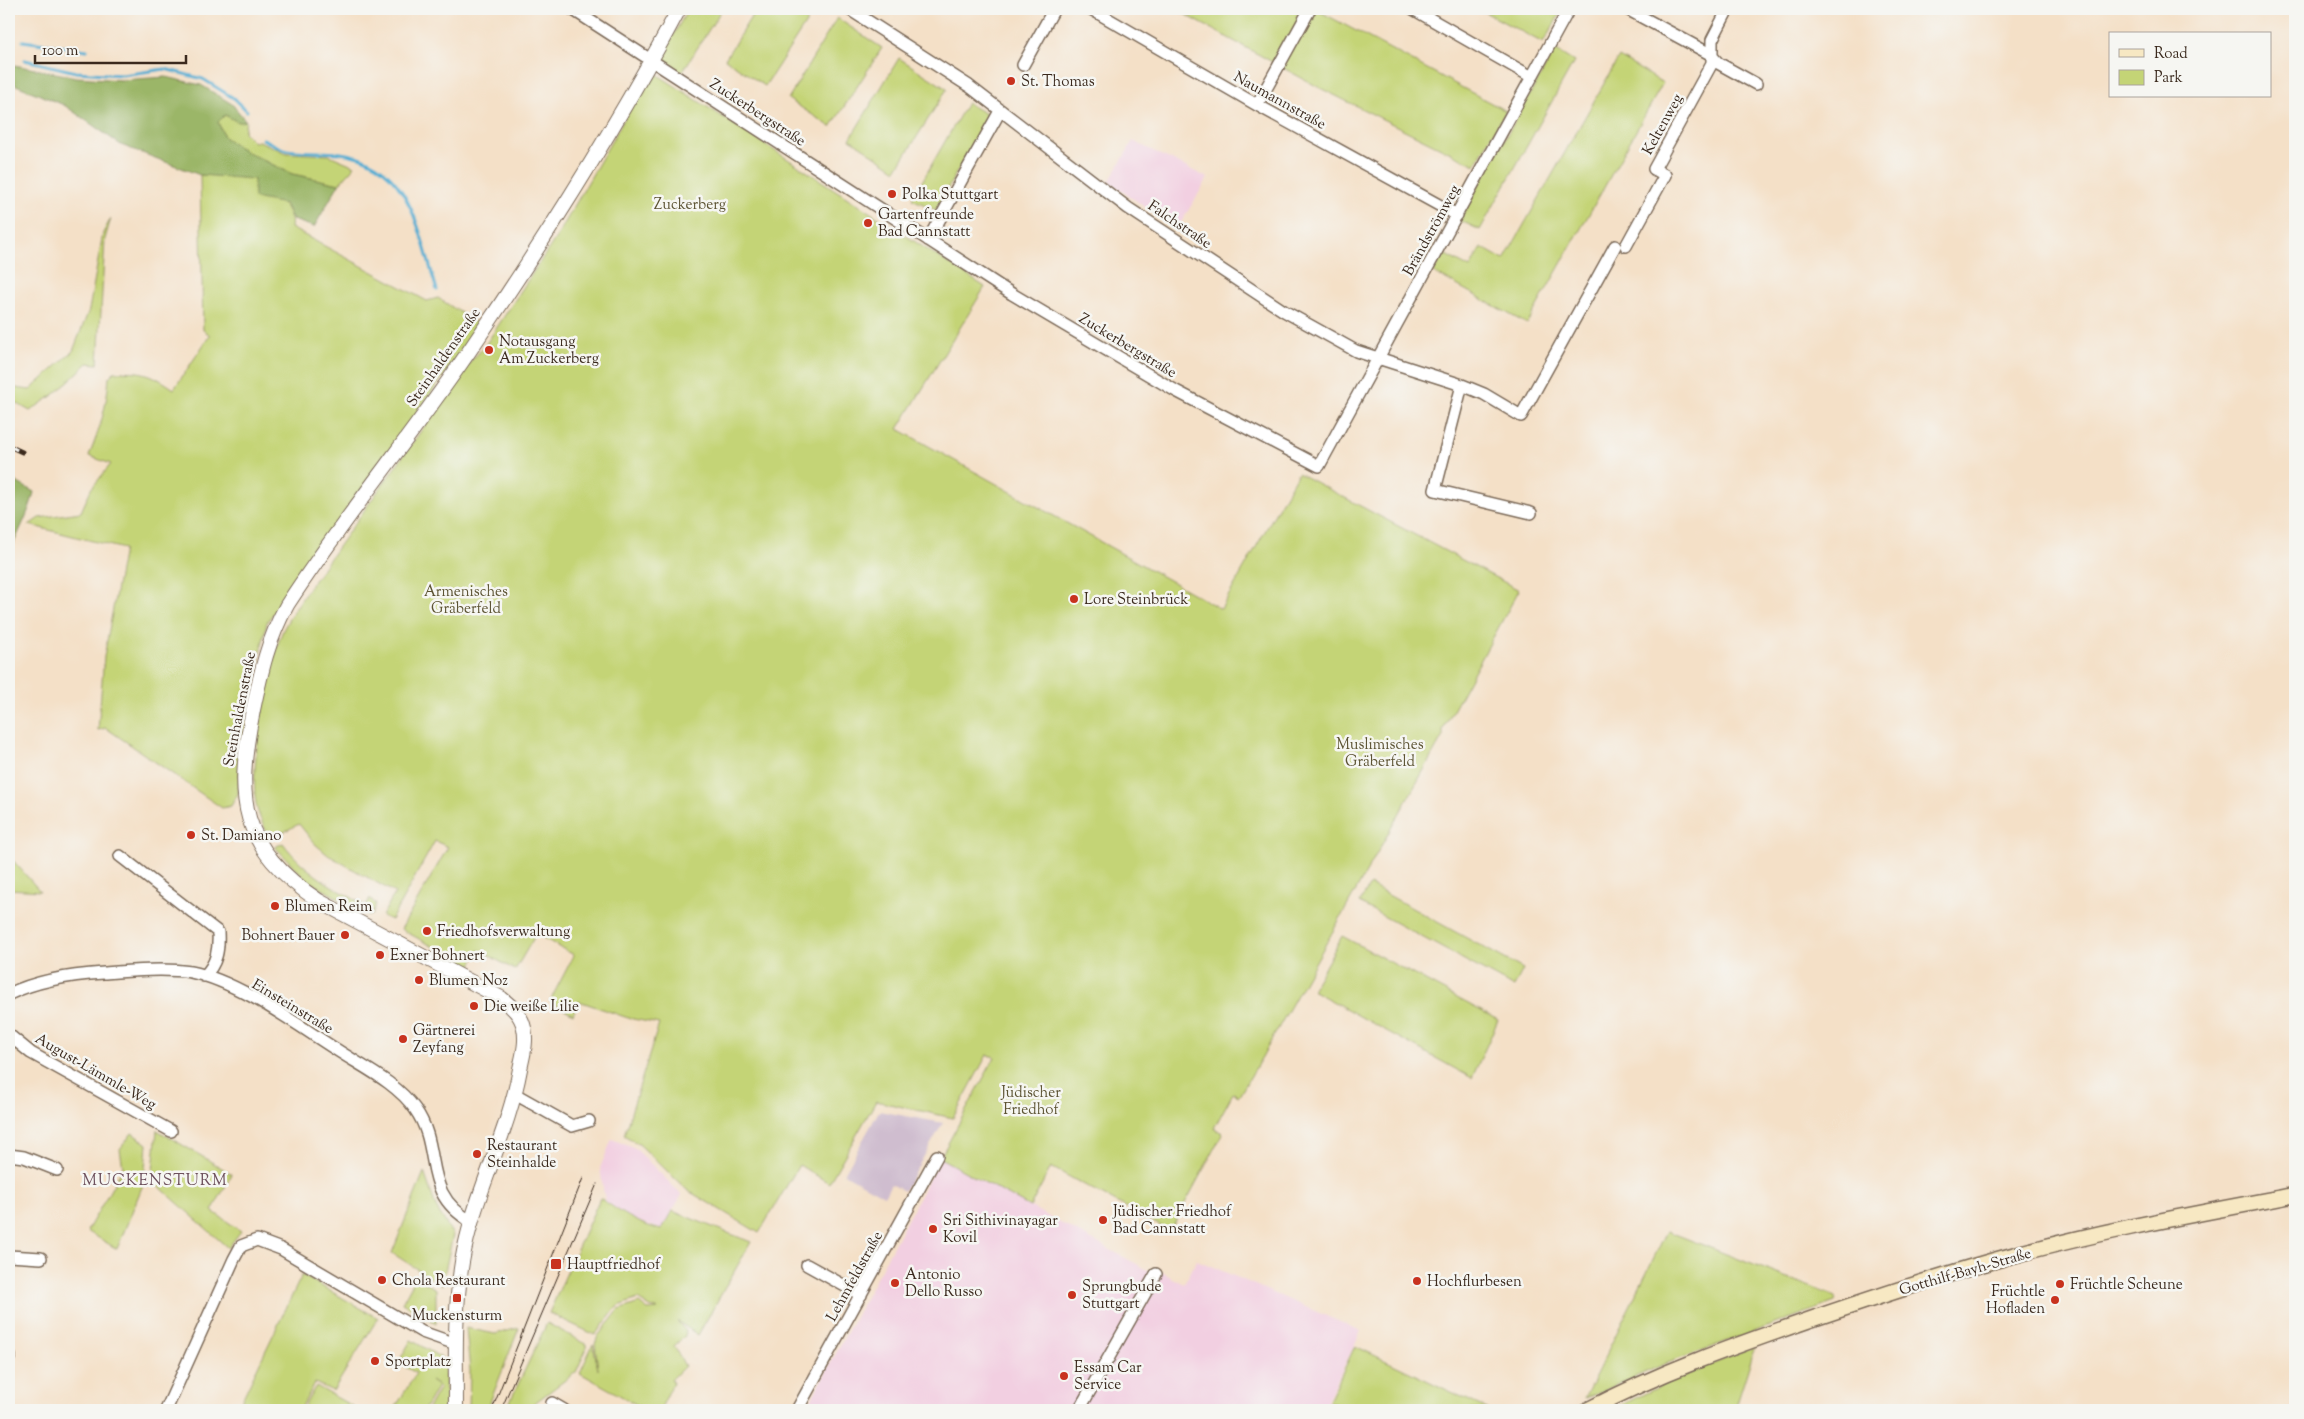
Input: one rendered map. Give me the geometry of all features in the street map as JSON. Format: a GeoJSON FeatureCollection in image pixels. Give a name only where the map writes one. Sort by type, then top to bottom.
{"type":"FeatureCollection","features":[{"type":"Feature","properties":{"kind":"main road","name":"Gotthilf-Bayh-Straße"},"geometry":{"type":"LineString","coordinates":[[1588,1410],[1644,1383],[1754,1339],[1996,1260],[2088,1236],[2295,1195]]}},
{"type":"Feature","properties":{"kind":"street","name":"Zuckerbergstraße"},"geometry":{"type":"LineString","coordinates":[[572,9],[1012,294],[1176,391],[1319,466]]}},
{"type":"Feature","properties":{"kind":"street","name":"Steinhaldenstraße"},"geometry":{"type":"LineString","coordinates":[[456,1410],[455,1323],[462,1260],[472,1222],[515,1094],[526,1041],[524,1026],[517,1011],[501,998],[319,900],[297,886],[271,861],[255,835],[245,807],[244,758],[269,641],[287,605],[476,341],[591,166],[679,9]]}},
{"type":"Feature","properties":{"kind":"street","name":"Falchstraße"},"geometry":{"type":"LineString","coordinates":[[848,9],[969,86],[1128,208],[1284,311],[1356,351],[1462,385],[1484,394],[1521,416]]}},
{"type":"Feature","properties":{"kind":"street"},"geometry":{"type":"LineString","coordinates":[[1023,65],[1054,9]]}},
{"type":"Feature","properties":{"kind":"street","name":"Naumannstraße"},"geometry":{"type":"LineString","coordinates":[[1091,9],[1257,106],[1457,215]]}},
{"type":"Feature","properties":{"kind":"street"},"geometry":{"type":"LineString","coordinates":[[1257,106],[1310,9]]}},
{"type":"Feature","properties":{"kind":"street"},"geometry":{"type":"LineString","coordinates":[[1413,9],[1532,76]]}},
{"type":"Feature","properties":{"kind":"street","name":"Brändströmweg"},"geometry":{"type":"LineString","coordinates":[[1319,466],[1570,9]]}},
{"type":"Feature","properties":{"kind":"street"},"geometry":{"type":"LineString","coordinates":[[1627,9],[1710,54],[1718,63],[1756,84]]}},
{"type":"Feature","properties":{"kind":"street","name":"Keltenweg"},"geometry":{"type":"LineString","coordinates":[[1521,416],[1621,246],[1665,176],[1654,169],[1712,63],[1710,54],[1712,40],[1728,9]]}},
{"type":"Feature","properties":{"kind":"street"},"geometry":{"type":"LineString","coordinates":[[928,240],[1000,111]]}},
{"type":"Feature","properties":{"kind":"street"},"geometry":{"type":"LineString","coordinates":[[1462,385],[1435,490],[1531,513]]}},
{"type":"Feature","properties":{"kind":"street"},"geometry":{"type":"LineString","coordinates":[[120,856],[218,932],[219,948],[212,969],[204,976]]}},
{"type":"Feature","properties":{"kind":"street","name":"Einsteinstraße"},"geometry":{"type":"LineString","coordinates":[[9,994],[24,986],[49,980],[98,973],[190,972],[230,986],[393,1086],[414,1108],[426,1127],[438,1188],[454,1211],[472,1222]]}},
{"type":"Feature","properties":{"kind":"street","name":"August-Lämmle-Weg"},"geometry":{"type":"LineString","coordinates":[[9,1035],[31,1053],[171,1131]]}},
{"type":"Feature","properties":{"kind":"street"},"geometry":{"type":"LineString","coordinates":[[515,1094],[572,1126],[588,1122]]}},
{"type":"Feature","properties":{"kind":"street"},"geometry":{"type":"LineString","coordinates":[[9,1155],[24,1157],[57,1170]]}},
{"type":"Feature","properties":{"kind":"street","name":"Lehmfeldstraße"},"geometry":{"type":"LineString","coordinates":[[797,1410],[937,1156]]}},
{"type":"Feature","properties":{"kind":"street"},"geometry":{"type":"LineString","coordinates":[[166,1410],[234,1259],[242,1246],[257,1240],[281,1249],[422,1332],[456,1344]]}},
{"type":"Feature","properties":{"kind":"street"},"geometry":{"type":"LineString","coordinates":[[9,1256],[42,1258]]}},
{"type":"Feature","properties":{"kind":"street"},"geometry":{"type":"LineString","coordinates":[[807,1265],[861,1295]]}},
{"type":"Feature","properties":{"kind":"street"},"geometry":{"type":"LineString","coordinates":[[1079,1410],[1156,1274]]}},
{"type":"Feature","properties":{"kind":"street"},"geometry":{"type":"LineString","coordinates":[[552,1403],[564,1410]]}},
{"type":"Feature","properties":{"kind":"shaded area"},"geometry":{"type":"Polygon","coordinates":[[[1133,141],[1208,178],[1177,229],[1109,182],[1133,141]]]}},
{"type":"Feature","properties":{"kind":"shaded area"},"geometry":{"type":"Polygon","coordinates":[[[879,1111],[943,1123],[904,1191],[891,1184],[884,1196],[844,1174],[879,1111]]]}},
{"type":"Feature","properties":{"kind":"shaded area"},"geometry":{"type":"Polygon","coordinates":[[[612,1139],[636,1149],[682,1195],[661,1229],[634,1220],[605,1201],[600,1168],[612,1139]]]}},
{"type":"Feature","properties":{"kind":"shaded area"},"geometry":{"type":"Polygon","coordinates":[[[940,1158],[1157,1275],[1160,1271],[1184,1284],[1197,1260],[1361,1331],[1327,1401],[1345,1410],[820,1410],[809,1404],[940,1158]]]}},
{"type":"Feature","properties":{"kind":"green space"},"geometry":{"type":"Polygon","coordinates":[[[688,9],[722,9],[681,74],[660,59],[688,9]]]}},
{"type":"Feature","properties":{"kind":"green space"},"geometry":{"type":"Polygon","coordinates":[[[756,9],[815,9],[765,86],[725,59],[756,9]]]}},
{"type":"Feature","properties":{"kind":"green space"},"geometry":{"type":"Polygon","coordinates":[[[1175,9],[1315,9],[1506,111],[1475,165],[1320,88],[1175,9]]]}},
{"type":"Feature","properties":{"kind":"green space"},"geometry":{"type":"Polygon","coordinates":[[[1479,9],[1563,9],[1543,43],[1479,9]]]}},
{"type":"Feature","properties":{"kind":"green space"},"geometry":{"type":"Polygon","coordinates":[[[837,18],[882,48],[831,127],[788,99],[837,18]]]}},
{"type":"Feature","properties":{"kind":"green space"},"geometry":{"type":"Polygon","coordinates":[[[1555,50],[1574,62],[1480,230],[1459,220],[1555,50]]]}},
{"type":"Feature","properties":{"kind":"green space"},"geometry":{"type":"Polygon","coordinates":[[[1619,57],[1663,83],[1527,324],[1433,272],[1444,254],[1470,268],[1481,247],[1504,260],[1619,57]]]}},
{"type":"Feature","properties":{"kind":"green space"},"geometry":{"type":"Polygon","coordinates":[[[899,58],[947,89],[896,170],[850,139],[899,58]]]}},
{"type":"Feature","properties":{"kind":"green space"},"geometry":{"type":"Polygon","coordinates":[[[9,64],[76,77],[121,80],[166,77],[201,85],[232,104],[246,121],[238,122],[225,115],[218,122],[224,137],[244,151],[292,174],[339,184],[314,227],[293,220],[285,204],[254,198],[254,179],[200,175],[121,145],[64,105],[9,82],[9,64]]]}},
{"type":"Feature","properties":{"kind":"green space"},"geometry":{"type":"Polygon","coordinates":[[[655,73],[985,287],[898,429],[1221,609],[1298,473],[1519,590],[1443,729],[1443,736],[1262,1057],[1239,1096],[1233,1093],[1214,1128],[1223,1133],[1170,1231],[1051,1167],[1030,1207],[940,1158],[995,1057],[987,1055],[953,1118],[876,1101],[829,1183],[799,1165],[759,1233],[687,1190],[640,1145],[624,1135],[659,1024],[628,1018],[579,1001],[573,1014],[550,1001],[574,955],[536,934],[515,970],[479,950],[470,967],[401,929],[448,847],[435,841],[391,920],[382,916],[395,893],[328,855],[314,843],[299,824],[270,839],[262,822],[256,804],[255,765],[266,689],[284,628],[308,589],[471,361],[484,347],[559,233],[643,86],[655,73]]]}},
{"type":"Feature","properties":{"kind":"green space"},"geometry":{"type":"Polygon","coordinates":[[[967,103],[988,115],[936,210],[912,199],[967,103]]]}},
{"type":"Feature","properties":{"kind":"green space"},"geometry":{"type":"Polygon","coordinates":[[[225,115],[238,122],[246,121],[244,132],[254,142],[259,141],[287,153],[329,155],[355,166],[339,184],[292,174],[244,151],[224,137],[218,122],[225,115]]]}},
{"type":"Feature","properties":{"kind":"green space"},"geometry":{"type":"Polygon","coordinates":[[[200,175],[256,180],[269,188],[281,200],[289,214],[291,228],[427,301],[438,298],[480,325],[267,622],[241,745],[238,794],[231,806],[222,808],[106,728],[98,730],[104,657],[124,549],[29,525],[39,518],[81,512],[91,489],[111,464],[89,456],[107,398],[109,377],[114,372],[139,372],[159,379],[174,389],[210,335],[203,330],[200,175]]]}},
{"type":"Feature","properties":{"kind":"green space"},"geometry":{"type":"Polygon","coordinates":[[[111,218],[105,239],[98,364],[88,363],[56,393],[30,411],[9,399],[9,387],[30,390],[73,351],[89,310],[103,233],[111,218]]]}},
{"type":"Feature","properties":{"kind":"green space"},"geometry":{"type":"Polygon","coordinates":[[[9,478],[34,492],[9,555],[9,478]]]}},
{"type":"Feature","properties":{"kind":"green space"},"geometry":{"type":"Polygon","coordinates":[[[283,843],[301,863],[332,886],[366,906],[370,898],[376,904],[372,915],[369,916],[307,880],[275,847],[283,843]]]}},
{"type":"Feature","properties":{"kind":"green space"},"geometry":{"type":"Polygon","coordinates":[[[9,856],[40,891],[9,889],[9,856]]]}},
{"type":"Feature","properties":{"kind":"green space"},"geometry":{"type":"Polygon","coordinates":[[[1370,885],[1523,969],[1514,987],[1359,903],[1370,885]]]}},
{"type":"Feature","properties":{"kind":"green space"},"geometry":{"type":"Polygon","coordinates":[[[1342,936],[1498,1020],[1472,1078],[1312,990],[1342,936]]]}},
{"type":"Feature","properties":{"kind":"green space"},"geometry":{"type":"Polygon","coordinates":[[[157,1130],[232,1174],[212,1211],[241,1231],[228,1248],[152,1180],[157,1130]]]}},
{"type":"Feature","properties":{"kind":"green space"},"geometry":{"type":"Polygon","coordinates":[[[132,1133],[147,1144],[144,1182],[117,1249],[87,1231],[123,1168],[120,1149],[132,1133]]]}},
{"type":"Feature","properties":{"kind":"green space"},"geometry":{"type":"Polygon","coordinates":[[[424,1172],[436,1207],[453,1235],[442,1285],[392,1253],[424,1172]]]}},
{"type":"Feature","properties":{"kind":"green space"},"geometry":{"type":"Polygon","coordinates":[[[600,1198],[637,1221],[661,1230],[672,1211],[751,1242],[698,1335],[677,1321],[686,1331],[685,1336],[674,1346],[685,1366],[671,1380],[673,1383],[660,1410],[646,1410],[580,1373],[593,1344],[598,1370],[595,1344],[598,1336],[619,1310],[639,1303],[648,1310],[658,1309],[650,1307],[638,1299],[618,1306],[595,1335],[549,1313],[600,1198]]]}},
{"type":"Feature","properties":{"kind":"green space"},"geometry":{"type":"Polygon","coordinates":[[[1667,1231],[1836,1297],[1835,1302],[1665,1364],[1584,1399],[1667,1231]]]}},
{"type":"Feature","properties":{"kind":"green space"},"geometry":{"type":"Polygon","coordinates":[[[302,1275],[378,1318],[333,1391],[315,1383],[300,1410],[237,1410],[302,1275]]]}},
{"type":"Feature","properties":{"kind":"green space"},"geometry":{"type":"Polygon","coordinates":[[[416,1277],[436,1289],[436,1323],[402,1303],[416,1277]]]}},
{"type":"Feature","properties":{"kind":"green space"},"geometry":{"type":"Polygon","coordinates":[[[547,1323],[586,1344],[586,1350],[576,1372],[525,1410],[506,1410],[547,1323]]]}},
{"type":"Feature","properties":{"kind":"green space"},"geometry":{"type":"Polygon","coordinates":[[[466,1328],[495,1334],[519,1328],[487,1410],[469,1410],[470,1371],[466,1328]]]}},
{"type":"Feature","properties":{"kind":"green space"},"geometry":{"type":"Polygon","coordinates":[[[411,1340],[445,1360],[446,1410],[427,1410],[440,1387],[431,1381],[438,1386],[424,1410],[394,1410],[416,1373],[398,1363],[411,1340]]]}},
{"type":"Feature","properties":{"kind":"green space"},"geometry":{"type":"Polygon","coordinates":[[[1355,1346],[1489,1410],[1348,1410],[1329,1401],[1355,1346]]]}},
{"type":"Feature","properties":{"kind":"green space"},"geometry":{"type":"Polygon","coordinates":[[[1755,1347],[1735,1410],[1611,1410],[1671,1381],[1755,1347]]]}},
{"type":"Feature","properties":{"kind":"green space"},"geometry":{"type":"Polygon","coordinates":[[[316,1386],[359,1410],[302,1410],[316,1386]]]}},
{"type":"Feature","properties":{"kind":"waterway"},"geometry":{"type":"LineString","coordinates":[[23,41],[87,50]]}},
{"type":"Feature","properties":{"kind":"waterway"},"geometry":{"type":"LineString","coordinates":[[25,60],[76,72],[122,75],[165,69],[203,79],[235,99],[247,111]]}},
{"type":"Feature","properties":{"kind":"waterway"},"geometry":{"type":"LineString","coordinates":[[263,139],[287,150],[341,153],[365,159],[383,170],[398,186],[409,204],[437,290]]}},
{"type":"Feature","properties":{"kind":"tram line"},"geometry":{"type":"LineString","coordinates":[[492,1410],[583,1178]]}},
{"type":"Feature","properties":{"kind":"tram line"},"geometry":{"type":"LineString","coordinates":[[501,1410],[597,1184]]}},
{"type":"Feature","properties":{"kind":"railway"},"geometry":{"type":"LineString","coordinates":[[9,446],[22,452]]}},
{"type":"Feature","properties":{"kind":"place","name":"St. Thomas"},"geometry":{"type":"Point","coordinates":[1011,81]}},
{"type":"Feature","properties":{"kind":"place","name":"Polka Stuttgart"},"geometry":{"type":"Point","coordinates":[892,194]}},
{"type":"Feature","properties":{"kind":"place","name":"Gartenfreunde Bad Cannstatt"},"geometry":{"type":"Point","coordinates":[868,223]}},
{"type":"Feature","properties":{"kind":"place","name":"Notausgang Am Zuckerberg"},"geometry":{"type":"Point","coordinates":[489,350]}},
{"type":"Feature","properties":{"kind":"place","name":"Lore Steinbrück"},"geometry":{"type":"Point","coordinates":[1074,599]}},
{"type":"Feature","properties":{"kind":"place","name":"St. Damiano"},"geometry":{"type":"Point","coordinates":[191,835]}},
{"type":"Feature","properties":{"kind":"place","name":"Blumen Reim"},"geometry":{"type":"Point","coordinates":[275,906]}},
{"type":"Feature","properties":{"kind":"place","name":"Friedhofsverwaltung"},"geometry":{"type":"Point","coordinates":[427,931]}},
{"type":"Feature","properties":{"kind":"place","name":"Bohnert Bauer"},"geometry":{"type":"Point","coordinates":[345,935]}},
{"type":"Feature","properties":{"kind":"place","name":"Exner Bohnert"},"geometry":{"type":"Point","coordinates":[380,955]}},
{"type":"Feature","properties":{"kind":"place","name":"Blumen Noz"},"geometry":{"type":"Point","coordinates":[419,980]}},
{"type":"Feature","properties":{"kind":"place","name":"Die weiße Lilie"},"geometry":{"type":"Point","coordinates":[474,1006]}},
{"type":"Feature","properties":{"kind":"place","name":"Gärtnerei Zeyfang"},"geometry":{"type":"Point","coordinates":[403,1039]}},
{"type":"Feature","properties":{"kind":"place","name":"Restaurant Steinhalde"},"geometry":{"type":"Point","coordinates":[477,1154]}},
{"type":"Feature","properties":{"kind":"place","name":"Jüdischer Friedhof Bad Cannstatt"},"geometry":{"type":"Point","coordinates":[1103,1220]}},
{"type":"Feature","properties":{"kind":"place","name":"Sri Sithivinayagar Kovil"},"geometry":{"type":"Point","coordinates":[933,1229]}},
{"type":"Feature","properties":{"kind":"place","name":"Hauptfriedhof"},"geometry":{"type":"Point","coordinates":[556,1264]}},
{"type":"Feature","properties":{"kind":"place","name":"Chola Restaurant"},"geometry":{"type":"Point","coordinates":[382,1280]}},
{"type":"Feature","properties":{"kind":"place","name":"Hochflurbesen"},"geometry":{"type":"Point","coordinates":[1417,1281]}},
{"type":"Feature","properties":{"kind":"place","name":"Antonio Dello Russo"},"geometry":{"type":"Point","coordinates":[895,1283]}},
{"type":"Feature","properties":{"kind":"place","name":"Früchtle Scheune"},"geometry":{"type":"Point","coordinates":[2060,1284]}},
{"type":"Feature","properties":{"kind":"place","name":"Sprungbude Stuttgart"},"geometry":{"type":"Point","coordinates":[1072,1295]}},
{"type":"Feature","properties":{"kind":"place","name":"Muckensturm"},"geometry":{"type":"Point","coordinates":[457,1298]}},
{"type":"Feature","properties":{"kind":"place","name":"Früchtle Hofladen"},"geometry":{"type":"Point","coordinates":[2055,1300]}},
{"type":"Feature","properties":{"kind":"place","name":"Sportplatz"},"geometry":{"type":"Point","coordinates":[375,1361]}},
{"type":"Feature","properties":{"kind":"place","name":"Essam Car Service"},"geometry":{"type":"Point","coordinates":[1064,1376]}},
{"type":"Feature","properties":{"kind":"district","name":"MUCKENSTURM"},"geometry":{"type":"Point","coordinates":[155,1179]}},
{"type":"Feature","properties":{"kind":"park label","name":"Zuckerberg"},"geometry":{"type":"Point","coordinates":[690,204]}},
{"type":"Feature","properties":{"kind":"park label","name":"Armenisches Gräberfeld"},"geometry":{"type":"Point","coordinates":[466,600]}},
{"type":"Feature","properties":{"kind":"park label","name":"Muslimisches Gräberfeld"},"geometry":{"type":"Point","coordinates":[1380,752]}},
{"type":"Feature","properties":{"kind":"park label","name":"Jüdischer Friedhof"},"geometry":{"type":"Point","coordinates":[1031,1100]}}]}
